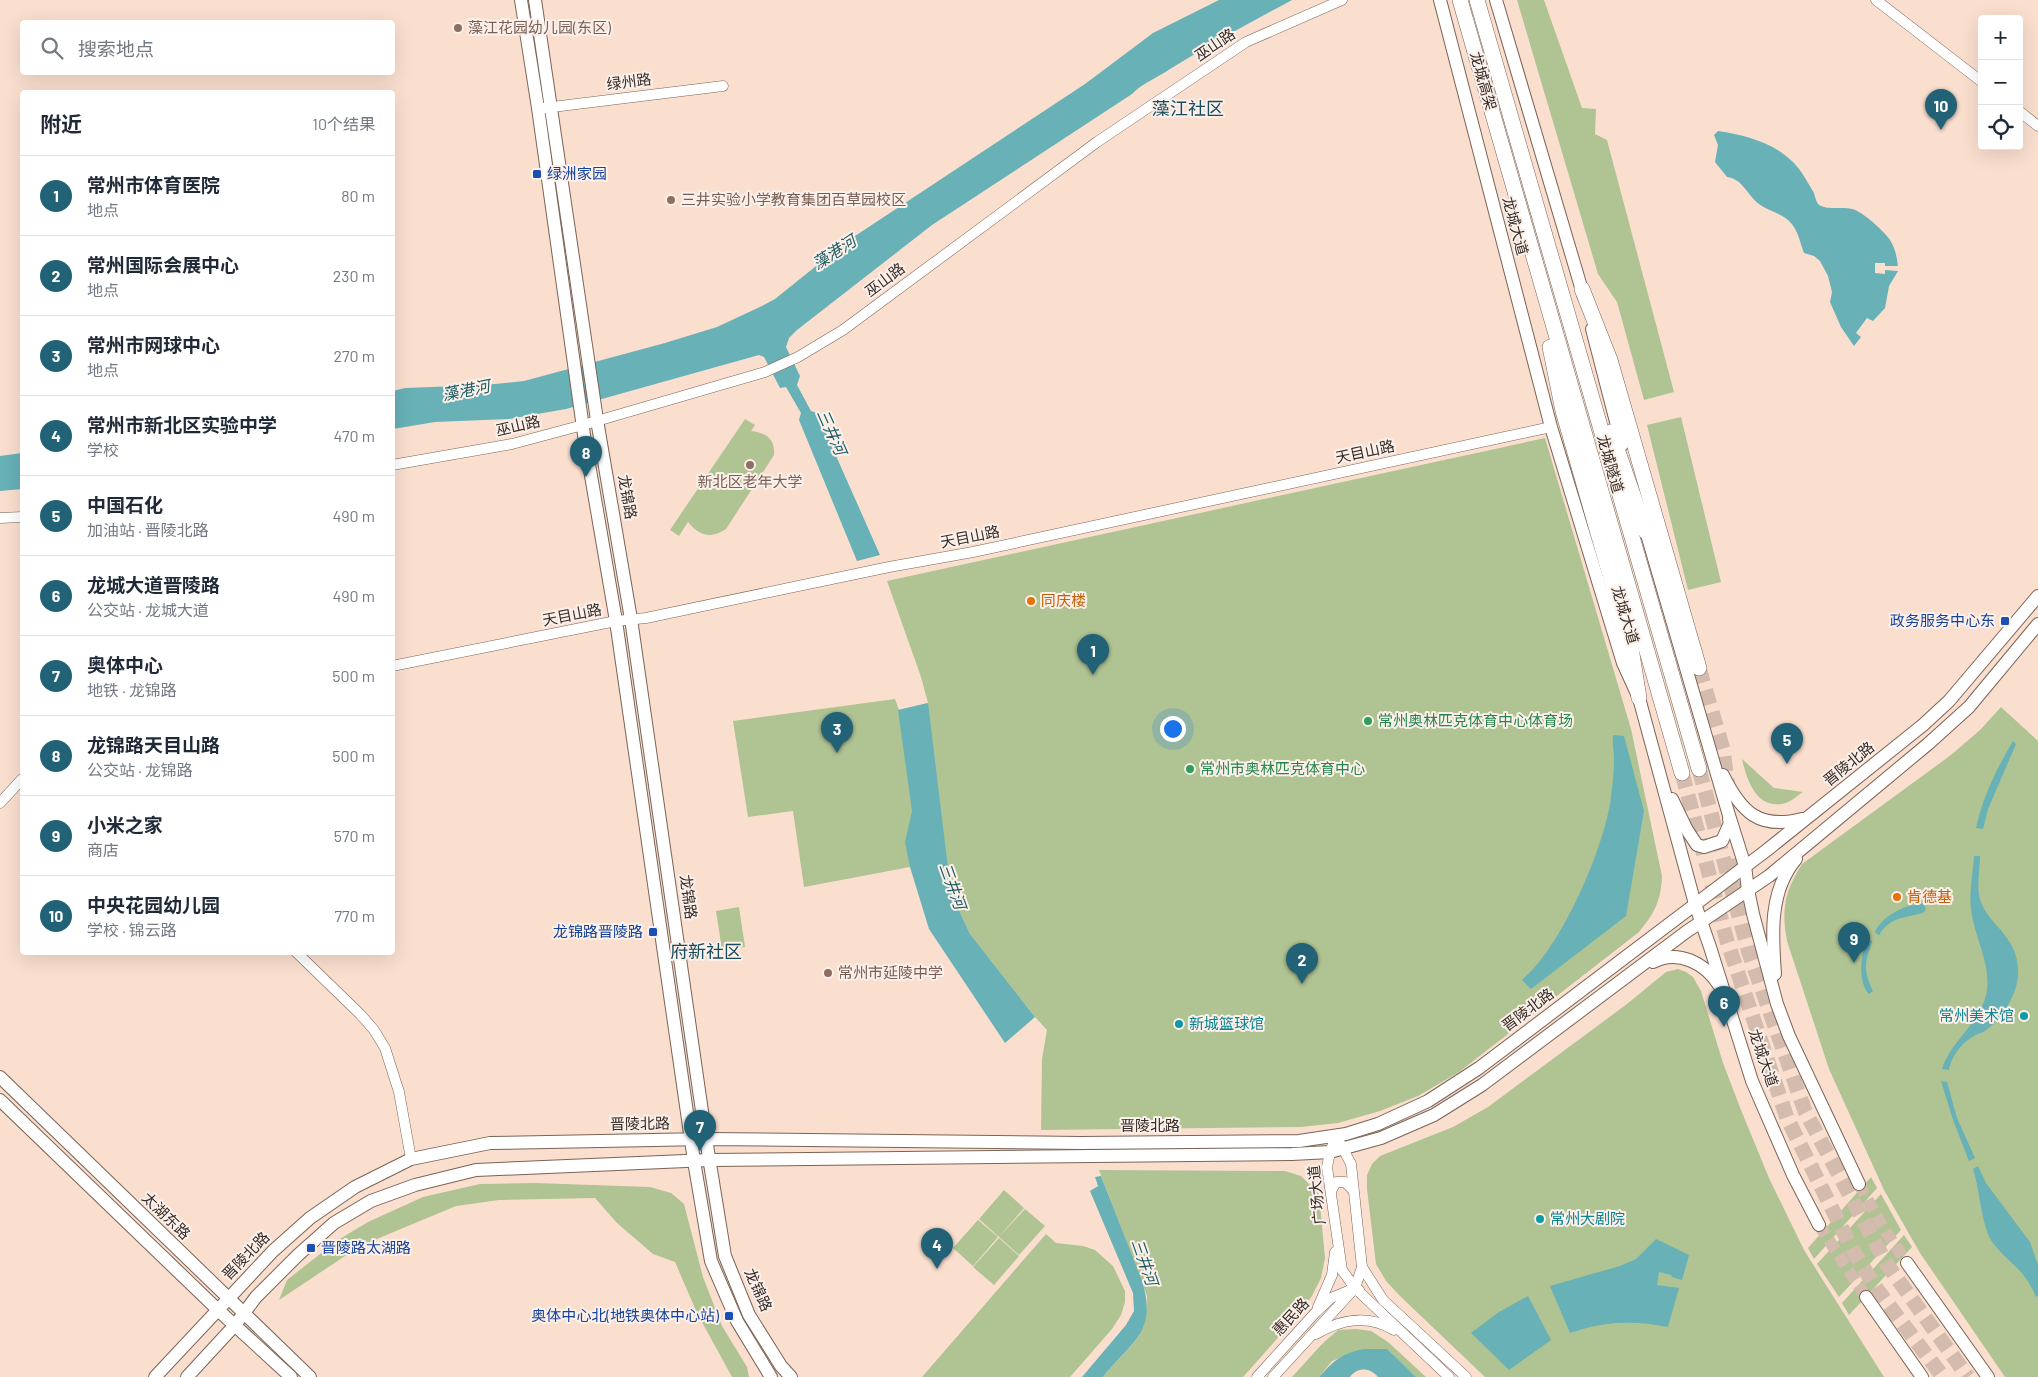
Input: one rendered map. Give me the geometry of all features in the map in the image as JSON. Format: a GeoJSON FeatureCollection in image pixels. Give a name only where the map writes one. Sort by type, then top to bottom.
{"type":"FeatureCollection","features":[{"type":"Feature","properties":{"kind":"highway","name":"龙城高架"},"geometry":{"type":"LineString","coordinates":[[1460,0],[1506,163]]}},
{"type":"Feature","properties":{"kind":"highway","name":"龙城高架"},"geometry":{"type":"LineString","coordinates":[[1477,0],[1522,158]]}},
{"type":"Feature","properties":{"kind":"highway"},"geometry":{"type":"LineString","coordinates":[[1522,158],[1553,230],[1611,433],[1646,532]]}},
{"type":"Feature","properties":{"kind":"highway","name":"龙城隧道"},"geometry":{"type":"LineString","coordinates":[[1522,158],[1699,769]]}},
{"type":"Feature","properties":{"kind":"highway"},"geometry":{"type":"LineString","coordinates":[[1506,163],[1538,290],[1563,411],[1631,648],[1638,698]]}},
{"type":"Feature","properties":{"kind":"highway","name":"龙城隧道"},"geometry":{"type":"LineString","coordinates":[[1506,163],[1682,773]]}},
{"type":"Feature","properties":{"kind":"highway"},"geometry":{"type":"LineString","coordinates":[[1582,289],[1610,360],[1699,668]]}},
{"type":"Feature","properties":{"kind":"main road","name":"龙锦路"},"geometry":{"type":"LineString","coordinates":[[521,0],[583,425],[616,621],[694,1160],[711,1261],[737,1321],[771,1377]]}},
{"type":"Feature","properties":{"kind":"main road","name":"龙锦路"},"geometry":{"type":"LineString","coordinates":[[535,0],[597,420],[632,619],[709,1160],[725,1256],[749,1315],[781,1366],[791,1377]]}},
{"type":"Feature","properties":{"kind":"main road","name":"龙城大道"},"geometry":{"type":"LineString","coordinates":[[1440,0],[1551,428],[1624,664],[1638,698],[1695,904],[1727,998],[1752,1081],[1793,1175],[1819,1225]]}},
{"type":"Feature","properties":{"kind":"main road","name":"龙城大道"},"geometry":{"type":"LineString","coordinates":[[1496,0],[1582,289],[1618,432],[1646,532],[1745,866],[1748,890],[1776,1004],[1789,1036],[1859,1184]]}},
{"type":"Feature","properties":{"kind":"main road","name":"晋陵北路"},"geometry":{"type":"LineString","coordinates":[[155,1377],[273,1251],[330,1202],[354,1187],[411,1159],[490,1143],[706,1139],[1091,1143],[1299,1141],[1336,1136],[1378,1124],[1435,1097],[1479,1068],[1807,818],[1923,725],[1949,701],[2038,596]]}},
{"type":"Feature","properties":{"kind":"main road","name":"晋陵北路"},"geometry":{"type":"LineString","coordinates":[[187,1377],[235,1325],[256,1297],[298,1255],[334,1223],[371,1201],[415,1185],[476,1170],[694,1160],[1292,1154],[1330,1152],[1381,1138],[1434,1115],[1482,1085],[1701,922],[1769,876],[1928,744],[1969,707],[2038,624]]}},
{"type":"Feature","properties":{"kind":"main road"},"geometry":{"type":"LineString","coordinates":[[1709,748],[1733,796],[1748,812],[1765,822],[1785,824],[1807,818]]}},
{"type":"Feature","properties":{"kind":"main road"},"geometry":{"type":"LineString","coordinates":[[1658,770],[1687,830],[1697,845],[1704,847],[1722,841],[1730,822],[1728,812]]}},
{"type":"Feature","properties":{"kind":"main road"},"geometry":{"type":"LineString","coordinates":[[1776,1004],[1773,918],[1778,894],[1789,868],[1812,839]]}},
{"type":"Feature","properties":{"kind":"main road"},"geometry":{"type":"LineString","coordinates":[[1629,975],[1662,958],[1681,957],[1697,963],[1713,976],[1727,998]]}},
{"type":"Feature","properties":{"kind":"main road","name":"太湖东路"},"geometry":{"type":"LineString","coordinates":[[0,1077],[310,1377]]}},
{"type":"Feature","properties":{"kind":"main road","name":"太湖东路"},"geometry":{"type":"LineString","coordinates":[[0,1100],[217,1309],[291,1377]]}},
{"type":"Feature","properties":{"kind":"main road"},"geometry":{"type":"LineString","coordinates":[[1907,1264],[1988,1377]]}},
{"type":"Feature","properties":{"kind":"main road"},"geometry":{"type":"LineString","coordinates":[[1866,1297],[1922,1377]]}},
{"type":"Feature","properties":{"kind":"street","name":"巫山路"},"geometry":{"type":"LineString","coordinates":[[395,464],[512,444],[765,372],[798,357],[843,330],[1097,142],[1246,42],[1342,0]]}},
{"type":"Feature","properties":{"kind":"street"},"geometry":{"type":"LineString","coordinates":[[1876,0],[1978,79]]}},
{"type":"Feature","properties":{"kind":"street","name":"绿州路"},"geometry":{"type":"LineString","coordinates":[[538,108],[723,86]]}},
{"type":"Feature","properties":{"kind":"street"},"geometry":{"type":"LineString","coordinates":[[2023,114],[2038,126]]}},
{"type":"Feature","properties":{"kind":"street","name":"天目山路"},"geometry":{"type":"LineString","coordinates":[[395,665],[616,621],[646,618],[973,552],[1551,428]]}},
{"type":"Feature","properties":{"kind":"street"},"geometry":{"type":"LineString","coordinates":[[0,518],[20,517]]}},
{"type":"Feature","properties":{"kind":"street"},"geometry":{"type":"LineString","coordinates":[[0,803],[20,781]]}},
{"type":"Feature","properties":{"kind":"street"},"geometry":{"type":"LineString","coordinates":[[299,955],[360,1014],[374,1030],[385,1048],[399,1092],[411,1159]]}},
{"type":"Feature","properties":{"kind":"street"},"geometry":{"type":"LineString","coordinates":[[1336,1136],[1351,1164],[1362,1268],[1383,1300],[1466,1377]]}},
{"type":"Feature","properties":{"kind":"street","name":"广场大道"},"geometry":{"type":"LineString","coordinates":[[1336,1136],[1327,1166],[1342,1270],[1355,1288],[1449,1377]]}},
{"type":"Feature","properties":{"kind":"street"},"geometry":{"type":"LineString","coordinates":[[1330,1191],[1336,1182],[1346,1182],[1353,1190]]}},
{"type":"Feature","properties":{"kind":"street"},"geometry":{"type":"LineString","coordinates":[[1316,1312],[1332,1275],[1337,1236]]}},
{"type":"Feature","properties":{"kind":"street","name":"惠民路"},"geometry":{"type":"LineString","coordinates":[[1273,1377],[1355,1288],[1362,1268]]}},
{"type":"Feature","properties":{"kind":"street"},"geometry":{"type":"LineString","coordinates":[[1355,1288],[1383,1300]]}},
{"type":"Feature","properties":{"kind":"street","name":"惠民路"},"geometry":{"type":"LineString","coordinates":[[1257,1377],[1331,1298],[1355,1288]]}},
{"type":"Feature","properties":{"kind":"street"},"geometry":{"type":"LineString","coordinates":[[1307,1340],[1332,1324],[1350,1320],[1371,1321],[1389,1327],[1406,1337]]}},
{"type":"Feature","properties":{"kind":"green space"},"geometry":{"type":"Polygon","coordinates":[[[1517,0],[1544,0],[1582,108],[1596,109],[1595,134],[1607,140],[1674,392],[1644,400],[1617,302],[1598,274],[1517,0]]]}},
{"type":"Feature","properties":{"kind":"green space"},"geometry":{"type":"Polygon","coordinates":[[[1681,417],[1721,582],[1688,590],[1647,425],[1681,417]]]}},
{"type":"Feature","properties":{"kind":"green space"},"geometry":{"type":"Polygon","coordinates":[[[745,419],[755,425],[751,431],[761,433],[769,438],[773,445],[774,455],[726,529],[710,535],[701,533],[688,522],[679,536],[670,530],[745,419]]]}},
{"type":"Feature","properties":{"kind":"green space","name":"常州市奥林匹克体育中心"},"geometry":{"type":"Polygon","coordinates":[[[1545,438],[1631,729],[1662,876],[1659,899],[1649,919],[1639,932],[1459,1072],[1418,1096],[1380,1111],[1338,1123],[1301,1127],[1041,1130],[1042,1059],[1047,1030],[970,934],[951,893],[910,867],[804,887],[793,811],[748,817],[733,721],[895,699],[899,710],[928,703],[921,677],[887,581],[1545,438]]]}},
{"type":"Feature","properties":{"kind":"green space"},"geometry":{"type":"Polygon","coordinates":[[[2001,707],[2038,741],[2038,1377],[2005,1377],[1920,1253],[1884,1190],[1829,1069],[1787,941],[1784,919],[1788,892],[1802,864],[1951,755],[1980,730],[2001,707]]]}},
{"type":"Feature","properties":{"kind":"green space"},"geometry":{"type":"Polygon","coordinates":[[[1742,759],[1774,788],[1803,792],[1786,803],[1768,803],[1750,785],[1742,759]]]}},
{"type":"Feature","properties":{"kind":"green space"},"geometry":{"type":"Polygon","coordinates":[[[739,907],[745,947],[722,950],[716,911],[739,907]]]}},
{"type":"Feature","properties":{"kind":"green space"},"geometry":{"type":"Polygon","coordinates":[[[1678,969],[1693,977],[1701,991],[1723,1063],[1741,1110],[1769,1178],[1804,1250],[1884,1377],[1485,1377],[1400,1296],[1386,1281],[1376,1264],[1367,1175],[1372,1164],[1380,1156],[1453,1127],[1488,1107],[1627,1004],[1666,972],[1678,969]]]}},
{"type":"Feature","properties":{"kind":"green space"},"geometry":{"type":"Polygon","coordinates":[[[1099,1170],[1285,1171],[1301,1176],[1319,1194],[1325,1258],[1321,1278],[1312,1296],[1299,1314],[1243,1377],[1103,1377],[1140,1334],[1144,1324],[1147,1296],[1099,1170]]]}},
{"type":"Feature","properties":{"kind":"green space"},"geometry":{"type":"Polygon","coordinates":[[[1871,1177],[1877,1188],[1814,1259],[1808,1248],[1871,1177]]]}},
{"type":"Feature","properties":{"kind":"green space"},"geometry":{"type":"Polygon","coordinates":[[[535,1183],[650,1187],[671,1193],[684,1204],[703,1277],[722,1326],[747,1367],[749,1377],[732,1377],[697,1313],[675,1262],[653,1254],[617,1223],[595,1198],[499,1200],[456,1206],[360,1246],[279,1300],[287,1280],[338,1240],[368,1222],[423,1197],[480,1184],[535,1183]]]}},
{"type":"Feature","properties":{"kind":"green space"},"geometry":{"type":"Polygon","coordinates":[[[1004,1190],[1024,1208],[999,1237],[979,1219],[1004,1190]]]}},
{"type":"Feature","properties":{"kind":"green space"},"geometry":{"type":"Polygon","coordinates":[[[1881,1194],[1901,1230],[1839,1297],[1817,1264],[1881,1194]]]}},
{"type":"Feature","properties":{"kind":"green space"},"geometry":{"type":"Polygon","coordinates":[[[1025,1209],[1045,1226],[1019,1255],[999,1237],[1025,1209]]]}},
{"type":"Feature","properties":{"kind":"green space"},"geometry":{"type":"Polygon","coordinates":[[[978,1220],[998,1237],[973,1266],[953,1248],[978,1220]]]}},
{"type":"Feature","properties":{"kind":"green space"},"geometry":{"type":"Polygon","coordinates":[[[1046,1234],[1056,1243],[1083,1246],[1095,1250],[1113,1266],[1125,1291],[1125,1302],[1121,1315],[1112,1329],[1070,1377],[922,1377],[1046,1234]]]}},
{"type":"Feature","properties":{"kind":"green space"},"geometry":{"type":"Polygon","coordinates":[[[1904,1235],[1912,1247],[1849,1315],[1842,1303],[1904,1235]]]}},
{"type":"Feature","properties":{"kind":"green space"},"geometry":{"type":"Polygon","coordinates":[[[999,1238],[1019,1256],[994,1285],[973,1267],[999,1238]]]}},
{"type":"Feature","properties":{"kind":"green space"},"geometry":{"type":"Polygon","coordinates":[[[1356,1329],[1371,1331],[1388,1342],[1426,1377],[1416,1377],[1386,1349],[1363,1349],[1332,1361],[1319,1377],[1292,1377],[1322,1344],[1338,1330],[1356,1329]]]}},
{"type":"Feature","properties":{"kind":"water","name":"藻港河"},"geometry":{"type":"Polygon","coordinates":[[[1219,0],[1292,0],[1215,42],[1146,83],[932,225],[789,338],[786,347],[800,376],[797,385],[811,411],[817,413],[880,555],[857,561],[799,420],[801,413],[786,387],[780,388],[764,357],[759,355],[566,409],[509,419],[435,422],[395,429],[395,390],[405,388],[485,385],[524,381],[717,327],[762,306],[775,299],[846,242],[1085,84],[1153,33],[1219,0]]]}},
{"type":"Feature","properties":{"kind":"water"},"geometry":{"type":"Polygon","coordinates":[[[1718,131],[1754,139],[1776,149],[1794,163],[1802,173],[1818,204],[1830,208],[1848,208],[1856,211],[1873,222],[1890,240],[1898,266],[1885,266],[1885,263],[1875,263],[1875,273],[1885,274],[1885,270],[1898,271],[1889,286],[1885,308],[1873,321],[1867,318],[1856,333],[1861,337],[1854,346],[1841,327],[1830,302],[1832,292],[1828,276],[1820,261],[1814,256],[1804,253],[1797,232],[1789,221],[1759,204],[1741,184],[1727,177],[1715,162],[1718,145],[1714,135],[1718,131]]]}},
{"type":"Feature","properties":{"kind":"water"},"geometry":{"type":"Polygon","coordinates":[[[20,453],[20,489],[0,491],[0,456],[20,453]]]}},
{"type":"Feature","properties":{"kind":"water"},"geometry":{"type":"Polygon","coordinates":[[[928,703],[951,893],[970,934],[1035,1017],[1005,1043],[929,929],[910,867],[905,842],[912,811],[898,710],[928,703]]]}},
{"type":"Feature","properties":{"kind":"water"},"geometry":{"type":"Polygon","coordinates":[[[1613,735],[1624,736],[1644,811],[1626,916],[1531,989],[1522,980],[1537,965],[1565,923],[1598,848],[1611,799],[1614,764],[1613,735]]]}},
{"type":"Feature","properties":{"kind":"water"},"geometry":{"type":"Polygon","coordinates":[[[2013,741],[2016,744],[1988,809],[1983,829],[1976,828],[1982,805],[1991,783],[2013,741]]]}},
{"type":"Feature","properties":{"kind":"water"},"geometry":{"type":"Polygon","coordinates":[[[1974,856],[1980,856],[1978,890],[1982,905],[2008,939],[2017,961],[2018,975],[2012,998],[1998,1020],[1985,1031],[1962,1045],[1952,1059],[1949,1070],[1942,1069],[1946,1059],[1977,1015],[1986,995],[1987,973],[1971,909],[1974,856]]]}},
{"type":"Feature","properties":{"kind":"water"},"geometry":{"type":"Polygon","coordinates":[[[1920,903],[1926,909],[1923,913],[1893,921],[1879,935],[1875,932],[1883,921],[1894,913],[1920,903]]]}},
{"type":"Feature","properties":{"kind":"water"},"geometry":{"type":"Polygon","coordinates":[[[1870,940],[1872,941],[1867,956],[1866,971],[1873,991],[1869,994],[1865,989],[1861,967],[1866,945],[1870,940]]]}},
{"type":"Feature","properties":{"kind":"water"},"geometry":{"type":"Polygon","coordinates":[[[1941,1081],[1947,1082],[1957,1118],[1975,1158],[1969,1161],[1953,1120],[1941,1081]]]}},
{"type":"Feature","properties":{"kind":"water"},"geometry":{"type":"Polygon","coordinates":[[[1978,1166],[1986,1183],[2030,1242],[2038,1265],[2038,1296],[2036,1297],[2027,1280],[1999,1250],[1989,1236],[1983,1218],[1973,1169],[1978,1166]]]}},
{"type":"Feature","properties":{"kind":"water"},"geometry":{"type":"Polygon","coordinates":[[[1101,1176],[1142,1281],[1147,1313],[1139,1335],[1103,1377],[1082,1377],[1126,1325],[1134,1311],[1133,1293],[1090,1191],[1098,1186],[1095,1177],[1101,1176]]]}},
{"type":"Feature","properties":{"kind":"water"},"geometry":{"type":"Polygon","coordinates":[[[1656,1239],[1689,1255],[1682,1280],[1659,1272],[1657,1285],[1679,1288],[1668,1327],[1643,1323],[1619,1323],[1594,1326],[1570,1333],[1550,1286],[1620,1266],[1636,1259],[1656,1239]]]}},
{"type":"Feature","properties":{"kind":"water"},"geometry":{"type":"Polygon","coordinates":[[[1528,1296],[1551,1340],[1509,1370],[1471,1333],[1499,1312],[1528,1296]]]}},
{"type":"Feature","properties":{"kind":"water"},"geometry":{"type":"Polygon","coordinates":[[[1363,1349],[1387,1349],[1416,1377],[1378,1377],[1371,1371],[1360,1370],[1350,1377],[1319,1377],[1338,1359],[1363,1349]]]}},
{"type":"Feature","properties":{"kind":"tunnel"},"geometry":{"type":"LineString","coordinates":[[1699,668],[1723,749],[1728,788]]}},
{"type":"Feature","properties":{"kind":"tunnel"},"geometry":{"type":"LineString","coordinates":[[1699,769],[1749,953],[1805,1111],[1886,1263],[1968,1377]]}},
{"type":"Feature","properties":{"kind":"tunnel"},"geometry":{"type":"LineString","coordinates":[[1682,773],[1727,941],[1787,1118],[1852,1249],[1876,1288],[1943,1377]]}},
{"type":"Feature","properties":{"kind":"tunnel"},"geometry":{"type":"LineString","coordinates":[[1737,858],[1743,905]]}},
{"type":"Feature","properties":{"kind":"tunnel"},"geometry":{"type":"LineString","coordinates":[[1859,1184],[1882,1226],[1907,1263]]}},
{"type":"Feature","properties":{"kind":"tunnel"},"geometry":{"type":"LineString","coordinates":[[1819,1225],[1866,1297]]}},
{"type":"Feature","properties":{"kind":"place","name":"藻江花园幼儿园(东区)"},"geometry":{"type":"Point","coordinates":[458,28]}},
{"type":"Feature","properties":{"kind":"place","name":"中央花园幼儿园"},"geometry":{"type":"Point","coordinates":[1941,130]}},
{"type":"Feature","properties":{"kind":"place","name":"绿洲家园"},"geometry":{"type":"Point","coordinates":[537,174]}},
{"type":"Feature","properties":{"kind":"place","name":"三井实验小学教育集团百草园校区"},"geometry":{"type":"Point","coordinates":[671,200]}},
{"type":"Feature","properties":{"kind":"place","name":"新北区老年大学"},"geometry":{"type":"Point","coordinates":[750,465]}},
{"type":"Feature","properties":{"kind":"place","name":"龙锦路天目山路"},"geometry":{"type":"Point","coordinates":[586,477]}},
{"type":"Feature","properties":{"kind":"place","name":"同庆楼"},"geometry":{"type":"Point","coordinates":[1031,601]}},
{"type":"Feature","properties":{"kind":"place","name":"政务服务中心东"},"geometry":{"type":"Point","coordinates":[2005,621]}},
{"type":"Feature","properties":{"kind":"place","name":"常州市体育医院"},"geometry":{"type":"Point","coordinates":[1093,675]}},
{"type":"Feature","properties":{"kind":"place","name":"常州奥林匹克体育中心体育场"},"geometry":{"type":"Point","coordinates":[1368,721]}},
{"type":"Feature","properties":{"kind":"place","name":"常州市网球中心"},"geometry":{"type":"Point","coordinates":[837,753]}},
{"type":"Feature","properties":{"kind":"place","name":"中国石化"},"geometry":{"type":"Point","coordinates":[1787,764]}},
{"type":"Feature","properties":{"kind":"place","name":"常州市奥林匹克体育中心"},"geometry":{"type":"Point","coordinates":[1190,769]}},
{"type":"Feature","properties":{"kind":"place","name":"肯德基"},"geometry":{"type":"Point","coordinates":[1897,897]}},
{"type":"Feature","properties":{"kind":"place","name":"龙锦路晋陵路"},"geometry":{"type":"Point","coordinates":[653,932]}},
{"type":"Feature","properties":{"kind":"place","name":"小米之家"},"geometry":{"type":"Point","coordinates":[1854,963]}},
{"type":"Feature","properties":{"kind":"place","name":"常州市延陵中学"},"geometry":{"type":"Point","coordinates":[828,973]}},
{"type":"Feature","properties":{"kind":"place","name":"常州国际会展中心"},"geometry":{"type":"Point","coordinates":[1302,984]}},
{"type":"Feature","properties":{"kind":"place","name":"常州美术馆"},"geometry":{"type":"Point","coordinates":[2024,1016]}},
{"type":"Feature","properties":{"kind":"place","name":"新城篮球馆"},"geometry":{"type":"Point","coordinates":[1179,1024]}},
{"type":"Feature","properties":{"kind":"place","name":"龙城大道晋陵路"},"geometry":{"type":"Point","coordinates":[1724,1027]}},
{"type":"Feature","properties":{"kind":"place","name":"奥体中心"},"geometry":{"type":"Point","coordinates":[700,1151]}},
{"type":"Feature","properties":{"kind":"place","name":"常州大剧院"},"geometry":{"type":"Point","coordinates":[1540,1219]}},
{"type":"Feature","properties":{"kind":"place","name":"晋陵路太湖路"},"geometry":{"type":"Point","coordinates":[311,1248]}},
{"type":"Feature","properties":{"kind":"place","name":"常州市新北区实验中学"},"geometry":{"type":"Point","coordinates":[937,1269]}},
{"type":"Feature","properties":{"kind":"place","name":"奥体中心北(地铁奥体中心站)"},"geometry":{"type":"Point","coordinates":[729,1316]}},
{"type":"Feature","properties":{"kind":"district","name":"藻江社区"},"geometry":{"type":"Point","coordinates":[1188,109]}},
{"type":"Feature","properties":{"kind":"district","name":"府新社区"},"geometry":{"type":"Point","coordinates":[706,952]}},
{"type":"Feature","properties":{"kind":"water label","name":"三井河"},"geometry":{"type":"Point","coordinates":[832,432]}},
{"type":"Feature","properties":{"kind":"water label","name":"三井河"},"geometry":{"type":"Point","coordinates":[953,886]}},
{"type":"Feature","properties":{"kind":"water label","name":"三井河"},"geometry":{"type":"Point","coordinates":[1145,1262]}}]}
